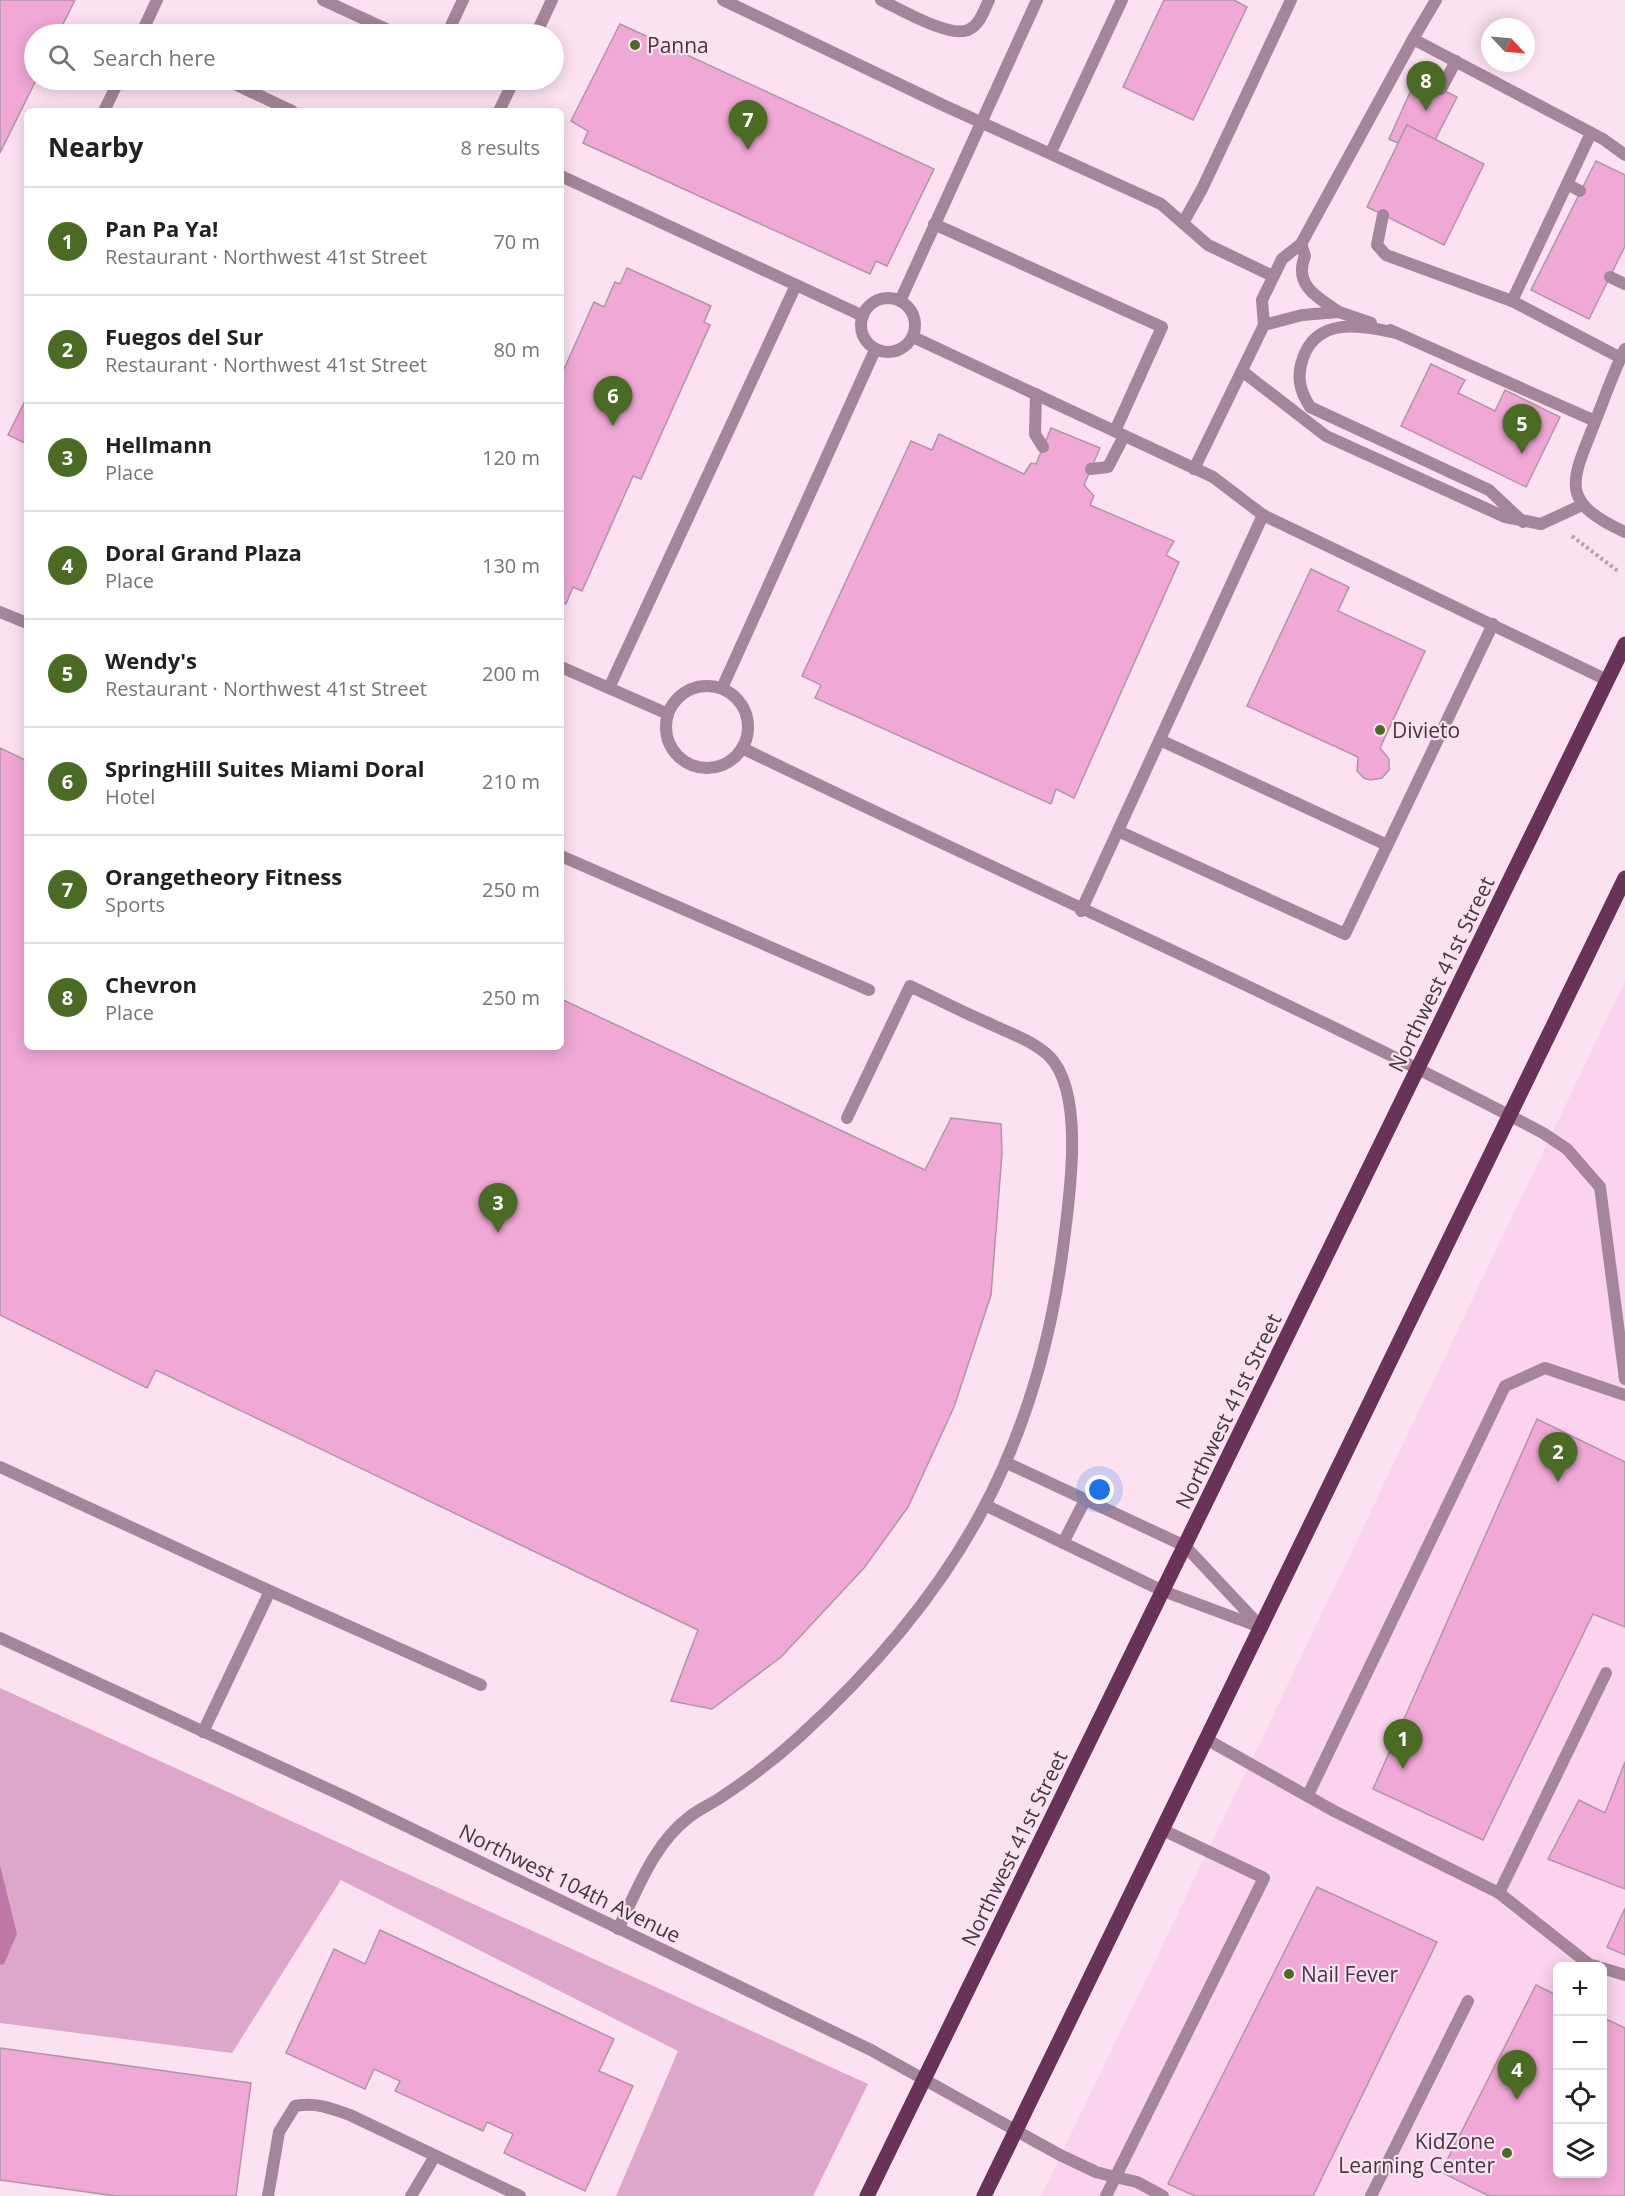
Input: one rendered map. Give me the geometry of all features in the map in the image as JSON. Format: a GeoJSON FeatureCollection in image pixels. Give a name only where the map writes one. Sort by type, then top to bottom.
{"type":"FeatureCollection","features":[{"type":"Feature","properties":{"kind":"main road","name":"Northwest 41st Street"},"geometry":{"type":"LineString","coordinates":[[867,2196],[1625,644]]}},
{"type":"Feature","properties":{"kind":"main road"},"geometry":{"type":"LineString","coordinates":[[984,2196],[1624,881]]}},
{"type":"Feature","properties":{"kind":"street"},"geometry":{"type":"LineString","coordinates":[[146,24],[157,0]]}},
{"type":"Feature","properties":{"kind":"street"},"geometry":{"type":"LineString","coordinates":[[323,0],[375,24]]}},
{"type":"Feature","properties":{"kind":"street"},"geometry":{"type":"LineString","coordinates":[[452,24],[463,0]]}},
{"type":"Feature","properties":{"kind":"street"},"geometry":{"type":"LineString","coordinates":[[541,24],[552,0]]}},
{"type":"Feature","properties":{"kind":"street"},"geometry":{"type":"LineString","coordinates":[[723,0],[980,122],[1051,152],[1161,204],[1208,245],[1273,276]]}},
{"type":"Feature","properties":{"kind":"street"},"geometry":{"type":"LineString","coordinates":[[881,0],[947,30],[967,31],[978,22],[989,0]]}},
{"type":"Feature","properties":{"kind":"street"},"geometry":{"type":"LineString","coordinates":[[900,301],[1037,0]]}},
{"type":"Feature","properties":{"kind":"street"},"geometry":{"type":"LineString","coordinates":[[1051,152],[1122,0]]}},
{"type":"Feature","properties":{"kind":"street"},"geometry":{"type":"LineString","coordinates":[[1183,223],[1202,189],[1291,0]]}},
{"type":"Feature","properties":{"kind":"street"},"geometry":{"type":"LineString","coordinates":[[1194,469],[1264,325],[1262,300],[1273,276],[1282,259],[1301,244],[1436,0]]}},
{"type":"Feature","properties":{"kind":"street"},"geometry":{"type":"LineString","coordinates":[[1413,39],[1591,133],[1625,155]]}},
{"type":"Feature","properties":{"kind":"street"},"geometry":{"type":"LineString","coordinates":[[1441,89],[1456,61]]}},
{"type":"Feature","properties":{"kind":"street"},"geometry":{"type":"LineString","coordinates":[[105,108],[114,90]]}},
{"type":"Feature","properties":{"kind":"street"},"geometry":{"type":"LineString","coordinates":[[247,90],[285,108]]}},
{"type":"Feature","properties":{"kind":"street"},"geometry":{"type":"LineString","coordinates":[[500,108],[509,90]]}},
{"type":"Feature","properties":{"kind":"street"},"geometry":{"type":"LineString","coordinates":[[1512,301],[1591,133]]}},
{"type":"Feature","properties":{"kind":"street"},"geometry":{"type":"LineString","coordinates":[[564,177],[863,316]]}},
{"type":"Feature","properties":{"kind":"street"},"geometry":{"type":"LineString","coordinates":[[1567,184],[1580,191]]}},
{"type":"Feature","properties":{"kind":"street"},"geometry":{"type":"LineString","coordinates":[[1383,215],[1377,245],[1386,255],[1512,301],[1623,354],[1605,392],[1575,472],[1577,491],[1582,505],[1598,519],[1625,532]]}},
{"type":"Feature","properties":{"kind":"street"},"geometry":{"type":"LineString","coordinates":[[934,224],[1162,327],[1119,433],[1108,467],[1091,469]]}},
{"type":"Feature","properties":{"kind":"street"},"geometry":{"type":"LineString","coordinates":[[1539,242],[1552,248]]}},
{"type":"Feature","properties":{"kind":"street"},"geometry":{"type":"LineString","coordinates":[[1301,244],[1305,256],[1301,266],[1302,279],[1319,299],[1339,312],[1396,333],[1595,421]]}},
{"type":"Feature","properties":{"kind":"street"},"geometry":{"type":"LineString","coordinates":[[1610,277],[1625,284]]}},
{"type":"Feature","properties":{"kind":"street"},"geometry":{"type":"LineString","coordinates":[[609,688],[796,285]]}},
{"type":"Feature","properties":{"kind":"street"},"geometry":{"type":"LineString","coordinates":[[891,298],[900,301],[911,310],[914,317],[913,337],[904,348],[897,351],[875,350],[862,332],[863,316],[874,302],[891,298]]}},
{"type":"Feature","properties":{"kind":"street"},"geometry":{"type":"LineString","coordinates":[[1264,325],[1302,315],[1339,312]]}},
{"type":"Feature","properties":{"kind":"street"},"geometry":{"type":"LineString","coordinates":[[1396,333],[1355,327],[1329,330],[1314,337],[1304,355],[1299,380],[1302,394],[1310,407],[1490,489],[1523,522]]}},
{"type":"Feature","properties":{"kind":"street"},"geometry":{"type":"LineString","coordinates":[[913,337],[1194,469],[1228,486],[1248,506],[1263,515],[1607,680]]}},
{"type":"Feature","properties":{"kind":"street"},"geometry":{"type":"LineString","coordinates":[[722,688],[875,350]]}},
{"type":"Feature","properties":{"kind":"street"},"geometry":{"type":"LineString","coordinates":[[1242,371],[1326,436],[1523,522],[1541,524],[1582,505]]}},
{"type":"Feature","properties":{"kind":"street"},"geometry":{"type":"LineString","coordinates":[[1036,394],[1035,434],[1043,447]]}},
{"type":"Feature","properties":{"kind":"street"},"geometry":{"type":"LineString","coordinates":[[1082,911],[1263,515]]}},
{"type":"Feature","properties":{"kind":"street"},"geometry":{"type":"LineString","coordinates":[[0,612],[24,622]]}},
{"type":"Feature","properties":{"kind":"street"},"geometry":{"type":"LineString","coordinates":[[1118,831],[1345,934],[1493,624]]}},
{"type":"Feature","properties":{"kind":"street"},"geometry":{"type":"LineString","coordinates":[[564,669],[668,714]]}},
{"type":"Feature","properties":{"kind":"street"},"geometry":{"type":"LineString","coordinates":[[710,685],[722,688],[737,698],[746,713],[748,731],[742,748],[735,758],[713,768],[690,765],[680,758],[670,744],[666,726],[668,714],[680,696],[689,690],[710,685]]}},
{"type":"Feature","properties":{"kind":"street"},"geometry":{"type":"LineString","coordinates":[[1160,740],[1387,845]]}},
{"type":"Feature","properties":{"kind":"street"},"geometry":{"type":"LineString","coordinates":[[742,748],[1082,911],[1418,1068],[1509,1115],[1567,1149],[1600,1186],[1625,1379]]}},
{"type":"Feature","properties":{"kind":"street"},"geometry":{"type":"LineString","coordinates":[[564,857],[869,990]]}},
{"type":"Feature","properties":{"kind":"street"},"geometry":{"type":"LineString","coordinates":[[618,1929],[651,1862],[664,1843],[687,1818],[748,1779],[784,1750],[857,1682],[900,1634],[943,1576],[987,1506],[1007,1463],[1041,1368],[1061,1267],[1071,1141],[1069,1094],[1062,1076],[1049,1056],[1029,1042],[910,986],[847,1119]]}},
{"type":"Feature","properties":{"kind":"street"},"geometry":{"type":"LineString","coordinates":[[1308,1795],[1505,1386],[1545,1368],[1625,1395]]}},
{"type":"Feature","properties":{"kind":"street"},"geometry":{"type":"LineString","coordinates":[[1007,1463],[1185,1546],[1261,1627]]}},
{"type":"Feature","properties":{"kind":"street"},"geometry":{"type":"LineString","coordinates":[[0,1467],[481,1685]]}},
{"type":"Feature","properties":{"kind":"street"},"geometry":{"type":"LineString","coordinates":[[1063,1543],[1084,1500]]}},
{"type":"Feature","properties":{"kind":"street"},"geometry":{"type":"LineString","coordinates":[[987,1506],[1163,1591],[1261,1627]]}},
{"type":"Feature","properties":{"kind":"street"},"geometry":{"type":"LineString","coordinates":[[203,1731],[270,1591]]}},
{"type":"Feature","properties":{"kind":"street","name":"Northwest 104th Avenue"},"geometry":{"type":"LineString","coordinates":[[0,1638],[350,1798],[871,2050],[1096,2172],[1137,2182],[1163,2196]]}},
{"type":"Feature","properties":{"kind":"street"},"geometry":{"type":"LineString","coordinates":[[1499,1893],[1606,1674]]}},
{"type":"Feature","properties":{"kind":"street"},"geometry":{"type":"LineString","coordinates":[[1206,1739],[1334,1811],[1499,1893],[1586,1962]]}},
{"type":"Feature","properties":{"kind":"street"},"geometry":{"type":"LineString","coordinates":[[1106,2196],[1264,1878],[1163,1830]]}},
{"type":"Feature","properties":{"kind":"street"},"geometry":{"type":"LineString","coordinates":[[1607,1970],[1625,1975]]}},
{"type":"Feature","properties":{"kind":"street"},"geometry":{"type":"LineString","coordinates":[[1371,2196],[1468,2001]]}},
{"type":"Feature","properties":{"kind":"street"},"geometry":{"type":"LineString","coordinates":[[268,2196],[279,2132],[296,2106],[308,2103],[326,2106],[520,2196]]}},
{"type":"Feature","properties":{"kind":"street"},"geometry":{"type":"LineString","coordinates":[[411,2196],[435,2156]]}},
{"type":"Feature","properties":{"kind":"path"},"geometry":{"type":"LineString","coordinates":[[1572,536],[1619,572]]}},
{"type":"Feature","properties":{"kind":"shaded area"},"geometry":{"type":"Polygon","coordinates":[[[1625,981],[1625,2196],[1041,2196],[1218,1830],[1625,981]]]}},
{"type":"Feature","properties":{"kind":"shaded area"},"geometry":{"type":"Polygon","coordinates":[[[0,1688],[868,2084],[813,2196],[616,2196],[678,2051],[341,1880],[232,2053],[0,2023],[0,1688]]]}},
{"type":"Feature","properties":{"kind":"shaded area"},"geometry":{"type":"Polygon","coordinates":[[[0,1865],[17,1934],[4,1964],[0,1965],[0,1865]]]}},
{"type":"Feature","properties":{"kind":"building"},"geometry":{"type":"Polygon","coordinates":[[[0,0],[75,0],[63,24],[24,24],[24,90],[31,90],[0,153],[0,0]]]}},
{"type":"Feature","properties":{"kind":"building"},"geometry":{"type":"Polygon","coordinates":[[[1164,0],[1234,0],[1247,7],[1193,120],[1123,87],[1164,0]]]}},
{"type":"Feature","properties":{"kind":"building"},"geometry":{"type":"Polygon","coordinates":[[[620,24],[934,169],[887,266],[876,261],[870,274],[583,143],[588,131],[571,121],[620,24]]]}},
{"type":"Feature","properties":{"kind":"building"},"geometry":{"type":"Polygon","coordinates":[[[1417,77],[1457,97],[1435,140],[1407,125],[1398,143],[1389,139],[1417,77]]]}},
{"type":"Feature","properties":{"kind":"building"},"geometry":{"type":"Polygon","coordinates":[[[1407,125],[1484,164],[1444,245],[1367,207],[1407,125]]]}},
{"type":"Feature","properties":{"kind":"building"},"geometry":{"type":"Polygon","coordinates":[[[1596,161],[1625,175],[1625,246],[1589,319],[1531,290],[1596,161]]]}},
{"type":"Feature","properties":{"kind":"building"},"geometry":{"type":"Polygon","coordinates":[[[627,268],[711,306],[704,322],[710,325],[641,479],[633,476],[582,591],[573,587],[566,604],[564,603],[564,369],[594,302],[604,307],[615,282],[620,284],[627,268]]]}},
{"type":"Feature","properties":{"kind":"building"},"geometry":{"type":"Polygon","coordinates":[[[1431,364],[1465,380],[1458,393],[1495,411],[1505,390],[1560,417],[1526,487],[1401,426],[1431,364]]]}},
{"type":"Feature","properties":{"kind":"building"},"geometry":{"type":"Polygon","coordinates":[[[24,403],[24,443],[8,435],[24,403]]]}},
{"type":"Feature","properties":{"kind":"building"},"geometry":{"type":"Polygon","coordinates":[[[1051,428],[1100,448],[1084,485],[1094,496],[1090,505],[1174,541],[1166,555],[1179,562],[1074,798],[1056,789],[1051,804],[815,698],[821,685],[802,676],[911,441],[932,450],[939,434],[1024,474],[1031,463],[1036,464],[1051,428]]]}},
{"type":"Feature","properties":{"kind":"building"},"geometry":{"type":"Polygon","coordinates":[[[1311,569],[1349,587],[1338,611],[1425,651],[1380,748],[1389,759],[1389,770],[1382,778],[1370,780],[1364,778],[1357,771],[1358,757],[1247,706],[1311,569]]]}},
{"type":"Feature","properties":{"kind":"building"},"geometry":{"type":"Polygon","coordinates":[[[0,748],[24,760],[24,1050],[564,1050],[564,1000],[925,1170],[951,1118],[1001,1124],[1002,1153],[991,1295],[954,1407],[908,1507],[864,1568],[781,1657],[712,1709],[671,1701],[698,1630],[156,1370],[147,1388],[0,1315],[0,748]]]}},
{"type":"Feature","properties":{"kind":"building"},"geometry":{"type":"Polygon","coordinates":[[[1537,1419],[1625,1462],[1625,1627],[1593,1614],[1483,1840],[1373,1789],[1537,1419]]]}},
{"type":"Feature","properties":{"kind":"building"},"geometry":{"type":"Polygon","coordinates":[[[1625,1762],[1625,1889],[1548,1859],[1579,1800],[1605,1813],[1625,1762]]]}},
{"type":"Feature","properties":{"kind":"building"},"geometry":{"type":"Polygon","coordinates":[[[1317,1887],[1437,1942],[1313,2196],[1195,2196],[1168,2184],[1317,1887]]]}},
{"type":"Feature","properties":{"kind":"building"},"geometry":{"type":"Polygon","coordinates":[[[1625,1908],[1625,1955],[1607,1947],[1625,1908]]]}},
{"type":"Feature","properties":{"kind":"building"},"geometry":{"type":"Polygon","coordinates":[[[380,1930],[614,2039],[599,2071],[633,2086],[585,2191],[504,2153],[513,2134],[487,2122],[483,2131],[395,2091],[400,2081],[374,2069],[365,2089],[286,2053],[334,1949],[365,1964],[380,1930]]]}},
{"type":"Feature","properties":{"kind":"building"},"geometry":{"type":"Polygon","coordinates":[[[1536,1985],[1553,1994],[1553,2178],[1607,2178],[1607,2019],[1625,2028],[1625,2196],[1489,2196],[1441,2172],[1536,1985]]]}},
{"type":"Feature","properties":{"kind":"building"},"geometry":{"type":"Polygon","coordinates":[[[0,2048],[251,2083],[236,2196],[116,2196],[0,2180],[0,2048]]]}},
{"type":"Feature","properties":{"kind":"place","name":"Panna"},"geometry":{"type":"Point","coordinates":[635,45]}},
{"type":"Feature","properties":{"kind":"place","name":"Chevron"},"geometry":{"type":"Point","coordinates":[1426,111]}},
{"type":"Feature","properties":{"kind":"place","name":"Orangetheory Fitness"},"geometry":{"type":"Point","coordinates":[748,150]}},
{"type":"Feature","properties":{"kind":"place","name":"SpringHill Suites Miami Doral"},"geometry":{"type":"Point","coordinates":[613,426]}},
{"type":"Feature","properties":{"kind":"place","name":"Wendy's"},"geometry":{"type":"Point","coordinates":[1522,454]}},
{"type":"Feature","properties":{"kind":"place","name":"Divieto"},"geometry":{"type":"Point","coordinates":[1380,730]}},
{"type":"Feature","properties":{"kind":"place","name":"Hellmann"},"geometry":{"type":"Point","coordinates":[498,1233]}},
{"type":"Feature","properties":{"kind":"place","name":"Fuegos del Sur"},"geometry":{"type":"Point","coordinates":[1558,1482]}},
{"type":"Feature","properties":{"kind":"place","name":"Pan Pa Ya!"},"geometry":{"type":"Point","coordinates":[1403,1769]}},
{"type":"Feature","properties":{"kind":"place","name":"Nail Fever"},"geometry":{"type":"Point","coordinates":[1289,1974]}},
{"type":"Feature","properties":{"kind":"place","name":"Doral Grand Plaza"},"geometry":{"type":"Point","coordinates":[1517,2100]}},
{"type":"Feature","properties":{"kind":"place","name":"KidZone Learning Center"},"geometry":{"type":"Point","coordinates":[1507,2153]}}]}
